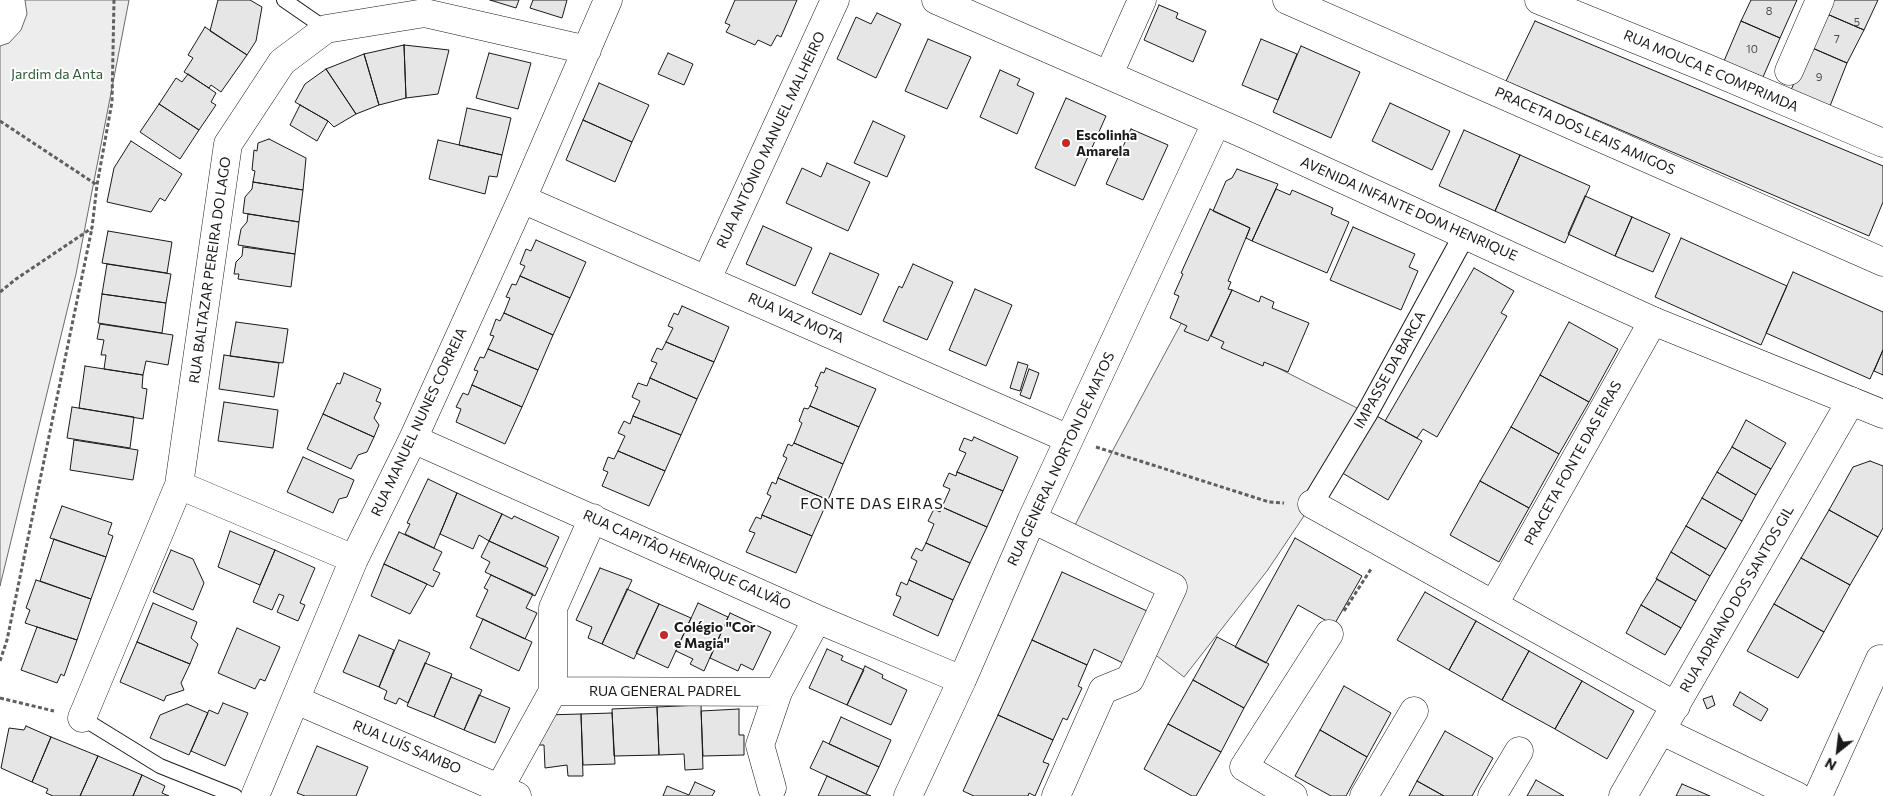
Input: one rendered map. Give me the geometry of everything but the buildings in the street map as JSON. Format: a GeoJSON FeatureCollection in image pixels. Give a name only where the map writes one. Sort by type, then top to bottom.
{"type":"FeatureCollection","features":[{"type":"Feature","properties":{"kind":"street","name":"RUA MANUEL NUNES CORREIA"},"geometry":{"type":"LineString","coordinates":[[255,796],[354,559],[413,439],[522,198],[608,0]]}},
{"type":"Feature","properties":{"kind":"street","name":"RUA ANTÓNIO MANUEL MALHEIRO"},"geometry":{"type":"LineString","coordinates":[[707,279],[835,0]]}},
{"type":"Feature","properties":{"kind":"street","name":"AVENIDA INFANTE DOM HENRIQUE"},"geometry":{"type":"LineString","coordinates":[[936,0],[1109,74],[1216,124],[1255,139],[1653,321],[1883,414]]}},
{"type":"Feature","properties":{"kind":"street"},"geometry":{"type":"LineString","coordinates":[[1109,74],[1142,0]]}},
{"type":"Feature","properties":{"kind":"street","name":"PRACETA DOS LEAIS AMIGOS"},"geometry":{"type":"LineString","coordinates":[[1287,0],[1883,262]]}},
{"type":"Feature","properties":{"kind":"street","name":"RUA MOUCA E COMPRIMDA"},"geometry":{"type":"LineString","coordinates":[[1539,0],[1713,70],[1883,144]]}},
{"type":"Feature","properties":{"kind":"street"},"geometry":{"type":"LineString","coordinates":[[1789,71],[1820,0]]}},
{"type":"Feature","properties":{"kind":"street","name":"RUA BALTAZAR PEREIRA DO LAGO"},"geometry":{"type":"LineString","coordinates":[[82,718],[179,485],[228,144],[282,62],[326,29],[425,13],[587,50]]}},
{"type":"Feature","properties":{"kind":"street","name":"RUA GENERAL NORTON DE MATOS"},"geometry":{"type":"LineString","coordinates":[[908,796],[962,680],[1032,519],[1216,124]]}},
{"type":"Feature","properties":{"kind":"street","name":"RUA VAZ MOTA"},"geometry":{"type":"LineString","coordinates":[[522,198],[1069,439]]}},
{"type":"Feature","properties":{"kind":"street","name":"IMPASSE DA BARCA"},"geometry":{"type":"LineString","coordinates":[[1312,504],[1367,413],[1465,234]]}},
{"type":"Feature","properties":{"kind":"street","name":"PRACETA FONTE DAS EIRAS"},"geometry":{"type":"LineString","coordinates":[[1494,604],[1653,321]]}},
{"type":"Feature","properties":{"kind":"street","name":"RUA ADRIANO DOS SANTOS GIL"},"geometry":{"type":"LineString","coordinates":[[1623,796],[1851,402]]}},
{"type":"Feature","properties":{"kind":"street","name":"RUA CAPITÃO HENRIQUE GALVÃO"},"geometry":{"type":"LineString","coordinates":[[413,439],[817,619],[962,680]]}},
{"type":"Feature","properties":{"kind":"street"},"geometry":{"type":"LineString","coordinates":[[179,485],[354,559]]}},
{"type":"Feature","properties":{"kind":"street"},"geometry":{"type":"LineString","coordinates":[[1312,504],[1676,706]]}},
{"type":"Feature","properties":{"kind":"street"},"geometry":{"type":"LineString","coordinates":[[508,792],[553,691],[553,608],[593,518]]}},
{"type":"Feature","properties":{"kind":"street"},"geometry":{"type":"LineString","coordinates":[[1032,519],[1173,586],[1130,679],[1103,690],[1056,796]]}},
{"type":"Feature","properties":{"kind":"street"},"geometry":{"type":"LineString","coordinates":[[772,788],[760,745],[778,692],[817,619]]}},
{"type":"Feature","properties":{"kind":"street"},"geometry":{"type":"LineString","coordinates":[[1293,796],[1244,767],[1329,634]]}},
{"type":"Feature","properties":{"kind":"street"},"geometry":{"type":"LineString","coordinates":[[1818,796],[1880,659]]}},
{"type":"Feature","properties":{"kind":"street","name":"RUA GENERAL PADREL"},"geometry":{"type":"LineString","coordinates":[[553,691],[778,692]]}},
{"type":"Feature","properties":{"kind":"street","name":"RUA LUÍS SAMBO"},"geometry":{"type":"LineString","coordinates":[[296,700],[508,792]]}},
{"type":"Feature","properties":{"kind":"street"},"geometry":{"type":"LineString","coordinates":[[1364,796],[1414,711]]}},
{"type":"Feature","properties":{"kind":"street"},"geometry":{"type":"LineString","coordinates":[[1662,731],[1798,796]]}},
{"type":"Feature","properties":{"kind":"street"},"geometry":{"type":"LineString","coordinates":[[1492,796],[1519,751]]}},
{"type":"Feature","properties":{"kind":"lane"},"geometry":{"type":"LineString","coordinates":[[284,0],[326,29]]}},
{"type":"Feature","properties":{"kind":"lane"},"geometry":{"type":"LineString","coordinates":[[82,718],[160,766],[235,796]]}},
{"type":"Feature","properties":{"kind":"path"},"geometry":{"type":"LineString","coordinates":[[0,661],[7,640],[92,228],[97,185],[112,102],[114,0]]}},
{"type":"Feature","properties":{"kind":"path"},"geometry":{"type":"LineString","coordinates":[[0,121],[97,185]]}},
{"type":"Feature","properties":{"kind":"path"},"geometry":{"type":"LineString","coordinates":[[0,292],[16,279],[92,228]]}},
{"type":"Feature","properties":{"kind":"path"},"geometry":{"type":"LineString","coordinates":[[1069,439],[1270,502],[1312,504]]}},
{"type":"Feature","properties":{"kind":"path"},"geometry":{"type":"LineString","coordinates":[[1329,634],[1387,544]]}},
{"type":"Feature","properties":{"kind":"path"},"geometry":{"type":"LineString","coordinates":[[0,698],[82,718]]}},
{"type":"Feature","properties":{"kind":"green space","name":"Jardim da Anta"},"geometry":{"type":"Polygon","coordinates":[[[25,0],[129,0],[76,274],[0,586],[0,46],[9,43],[21,30],[27,14],[25,0]]]}},
{"type":"Feature","properties":{"kind":"green space"},"geometry":{"type":"Polygon","coordinates":[[[1183,320],[1367,413],[1312,504],[1267,571],[1184,677],[1153,653],[1173,587],[1069,537],[1114,448],[1183,320]]]}},
{"type":"Feature","properties":{"kind":"place","name":"Escolinha Amarela"},"geometry":{"type":"Point","coordinates":[1066,143]}},
{"type":"Feature","properties":{"kind":"place","name":"Colégio \"Cor e Magia\""},"geometry":{"type":"Point","coordinates":[664,635]}},
{"type":"Feature","properties":{"kind":"district","name":"FONTE DAS EIRAS"},"geometry":{"type":"Point","coordinates":[872,504]}}]}
